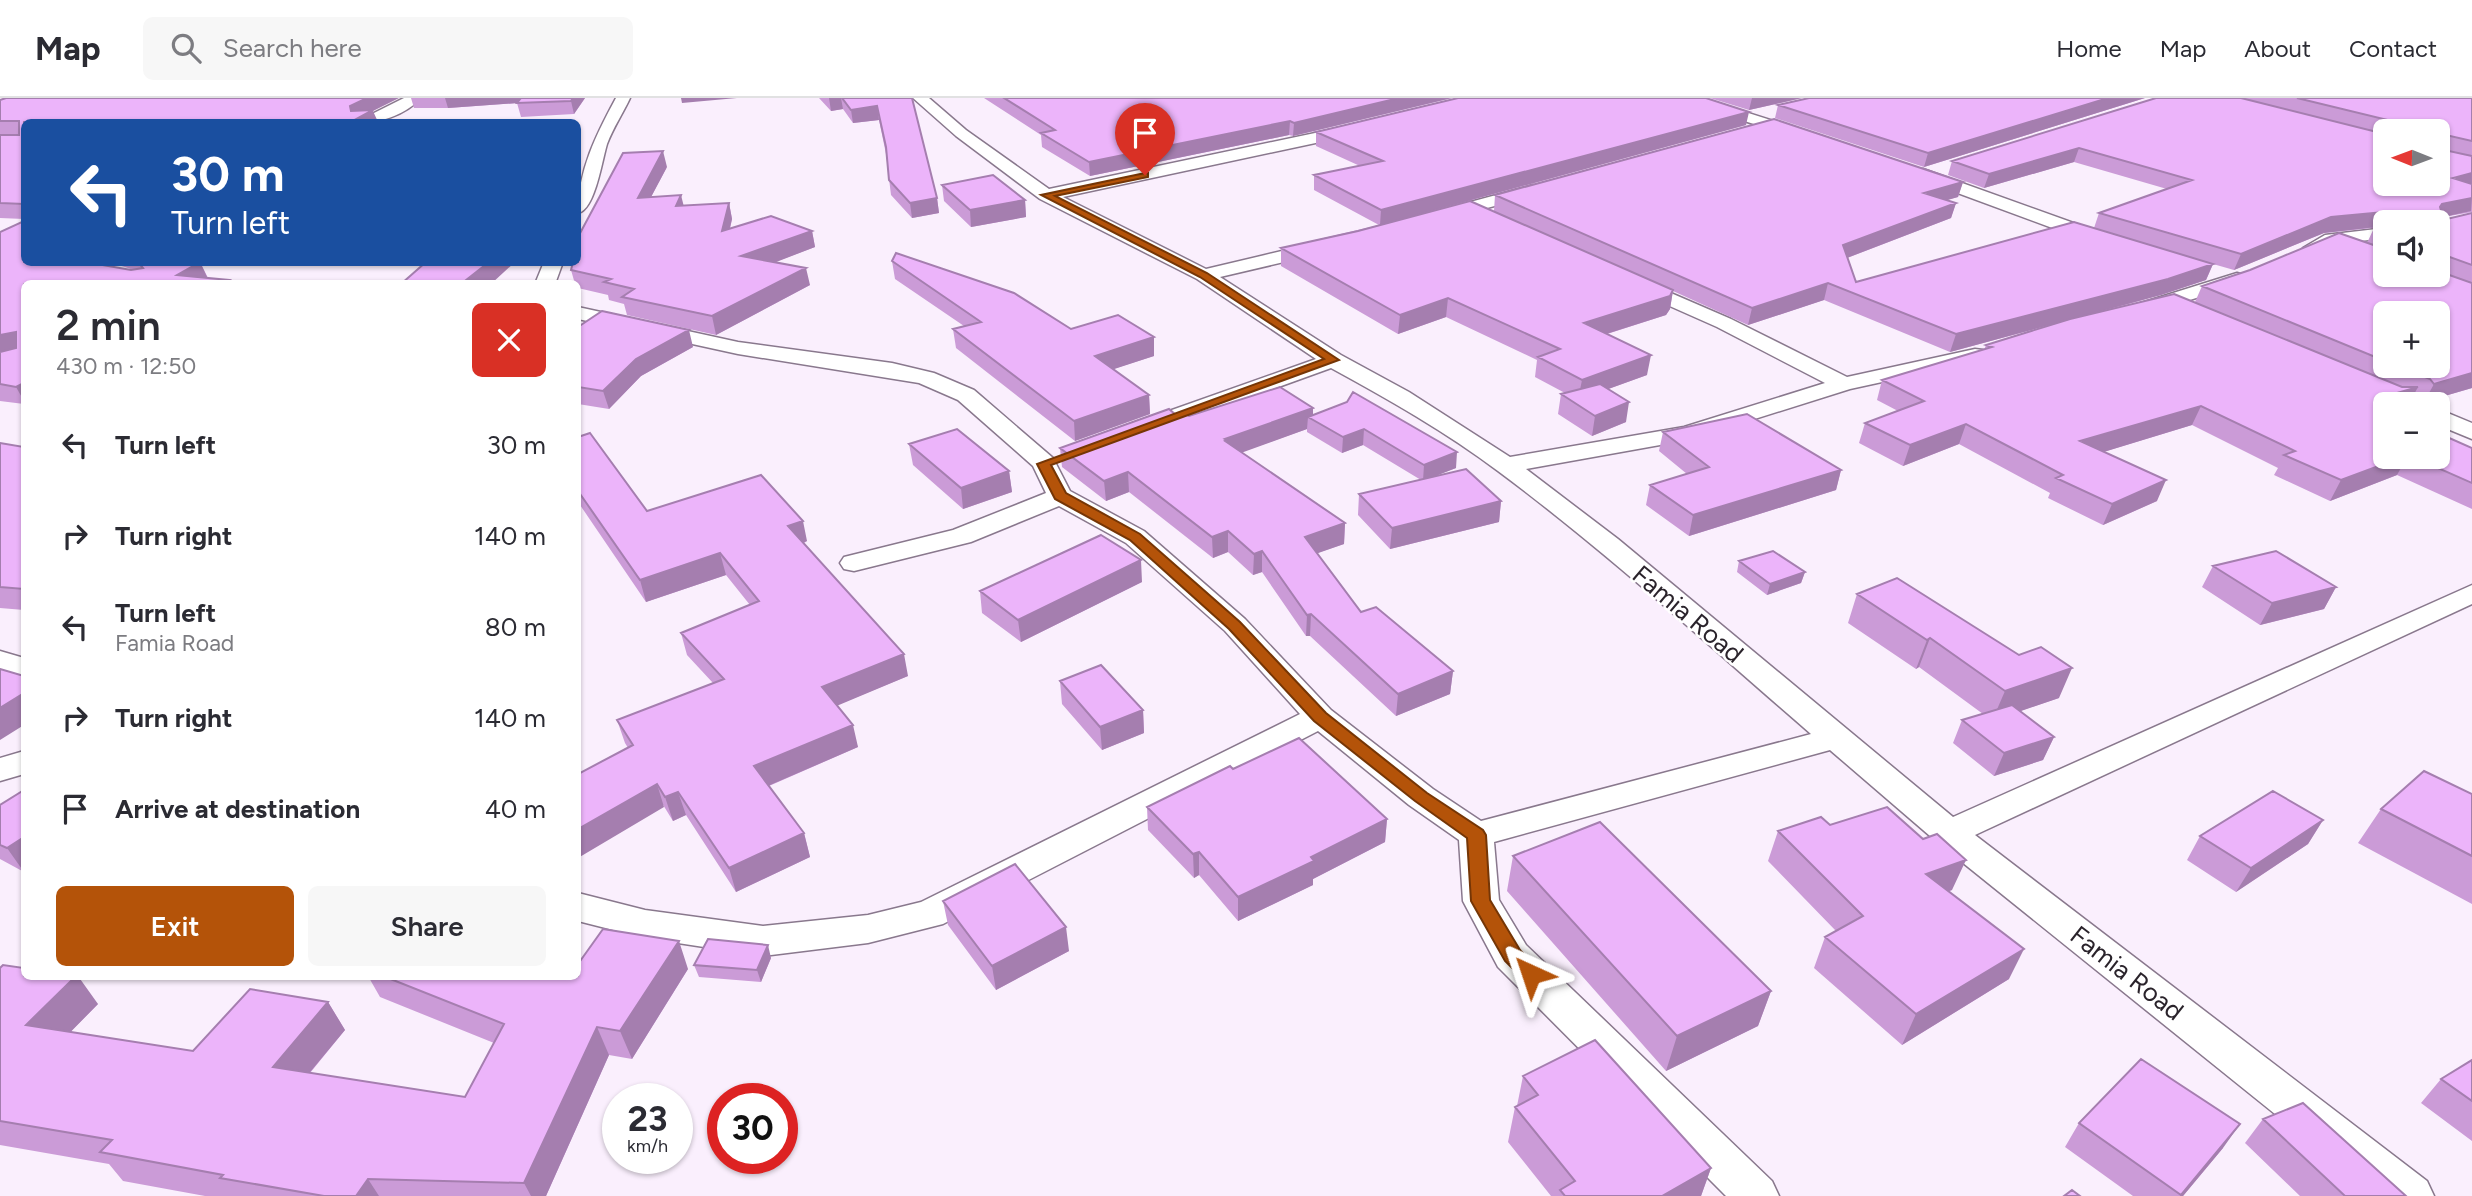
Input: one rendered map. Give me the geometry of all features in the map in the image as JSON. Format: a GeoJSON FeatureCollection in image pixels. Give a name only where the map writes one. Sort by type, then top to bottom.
{"type":"FeatureCollection","features":[{"type":"Feature","properties":{"kind":"street"},"geometry":{"type":"LineString","coordinates":[[372,119],[414,98]]}},
{"type":"Feature","properties":{"kind":"street"},"geometry":{"type":"LineString","coordinates":[[581,200],[600,142],[623,98]]}},
{"type":"Feature","properties":{"kind":"street","name":"Famia Road"},"geometry":{"type":"LineString","coordinates":[[920,98],[1046,195],[1204,275],[1333,360],[1401,397],[1506,465],[1608,545],[1949,833],[2411,1196]]}},
{"type":"Feature","properties":{"kind":"street"},"geometry":{"type":"LineString","coordinates":[[1686,98],[1752,117],[1776,118],[1823,141]]}},
{"type":"Feature","properties":{"kind":"street"},"geometry":{"type":"LineString","coordinates":[[1735,135],[1776,118]]}},
{"type":"Feature","properties":{"kind":"street"},"geometry":{"type":"LineString","coordinates":[[1046,195],[1368,127]]}},
{"type":"Feature","properties":{"kind":"street"},"geometry":{"type":"LineString","coordinates":[[1950,166],[1918,172],[2122,245]]}},
{"type":"Feature","properties":{"kind":"street"},"geometry":{"type":"LineString","coordinates":[[1427,219],[1556,184]]}},
{"type":"Feature","properties":{"kind":"street"},"geometry":{"type":"LineString","coordinates":[[1466,208],[1491,219]]}},
{"type":"Feature","properties":{"kind":"street"},"geometry":{"type":"LineString","coordinates":[[2295,255],[2332,239],[2373,234]]}},
{"type":"Feature","properties":{"kind":"street"},"geometry":{"type":"LineString","coordinates":[[2332,239],[2364,252]]}},
{"type":"Feature","properties":{"kind":"street"},"geometry":{"type":"LineString","coordinates":[[1204,275],[1335,245]]}},
{"type":"Feature","properties":{"kind":"street"},"geometry":{"type":"LineString","coordinates":[[2118,315],[2169,302],[2259,270]]}},
{"type":"Feature","properties":{"kind":"street"},"geometry":{"type":"LineString","coordinates":[[2210,272],[2235,280]]}},
{"type":"Feature","properties":{"kind":"street"},"geometry":{"type":"LineString","coordinates":[[1613,274],[1724,323],[1844,384]]}},
{"type":"Feature","properties":{"kind":"street"},"geometry":{"type":"LineString","coordinates":[[2169,302],[2194,312]]}},
{"type":"Feature","properties":{"kind":"street"},"geometry":{"type":"LineString","coordinates":[[581,314],[738,348],[892,370],[926,378],[966,395],[1044,464],[1060,496],[1135,537],[1235,625],[1320,717],[1421,797],[1476,835],[1834,738]]}},
{"type":"Feature","properties":{"kind":"street"},"geometry":{"type":"LineString","coordinates":[[1506,465],[1688,433],[1844,384],[1991,350]]}},
{"type":"Feature","properties":{"kind":"street"},"geometry":{"type":"LineString","coordinates":[[1122,435],[1333,360]]}},
{"type":"Feature","properties":{"kind":"street"},"geometry":{"type":"LineString","coordinates":[[2450,422],[2472,432]]}},
{"type":"Feature","properties":{"kind":"street"},"geometry":{"type":"LineString","coordinates":[[1044,464],[1070,454]]}},
{"type":"Feature","properties":{"kind":"street"},"geometry":{"type":"LineString","coordinates":[[854,563],[962,536],[1060,496]]}},
{"type":"Feature","properties":{"kind":"street"},"geometry":{"type":"LineString","coordinates":[[1949,833],[2472,593]]}},
{"type":"Feature","properties":{"kind":"street"},"geometry":{"type":"LineString","coordinates":[[0,660],[21,667]]}},
{"type":"Feature","properties":{"kind":"street"},"geometry":{"type":"LineString","coordinates":[[581,908],[645,924],[763,942],[868,929],[930,914],[1320,717]]}},
{"type":"Feature","properties":{"kind":"street"},"geometry":{"type":"LineString","coordinates":[[0,770],[21,763]]}},
{"type":"Feature","properties":{"kind":"street"},"geometry":{"type":"LineString","coordinates":[[1476,835],[1480,901],[1513,956],[1756,1196]]}},
{"type":"Feature","properties":{"kind":"building"},"geometry":{"type":"Polygon","coordinates":[[[367,98],[350,106],[351,111],[373,110],[356,119],[21,119],[21,204],[0,203],[0,135],[19,135],[19,121],[0,121],[0,100],[367,98]]]}},
{"type":"Feature","properties":{"kind":"building"},"geometry":{"type":"Polygon","coordinates":[[[521,98],[573,98],[571,101],[517,103],[521,98]]]}},
{"type":"Feature","properties":{"kind":"building"},"geometry":{"type":"Polygon","coordinates":[[[842,98],[912,98],[937,198],[910,203],[889,180],[886,147],[877,106],[851,110],[842,98]]]}},
{"type":"Feature","properties":{"kind":"building"},"geometry":{"type":"Polygon","coordinates":[[[1004,98],[1399,98],[1294,123],[1290,121],[1089,162],[1041,133],[1055,130],[1004,98]]]}},
{"type":"Feature","properties":{"kind":"building"},"geometry":{"type":"Polygon","coordinates":[[[1458,98],[1706,98],[1749,112],[1381,210],[1314,175],[1383,161],[1316,132],[1458,98]]]}},
{"type":"Feature","properties":{"kind":"building"},"geometry":{"type":"Polygon","coordinates":[[[1809,98],[2108,98],[1928,153],[1778,105],[1809,98]]]}},
{"type":"Feature","properties":{"kind":"building"},"geometry":{"type":"Polygon","coordinates":[[[2156,98],[2241,98],[2373,131],[2373,196],[2450,196],[2450,151],[2472,156],[2472,173],[2453,178],[2472,184],[2472,198],[2442,204],[2441,210],[2373,210],[2373,213],[2331,217],[2241,254],[2099,213],[2192,180],[2079,148],[1989,174],[1952,161],[2156,98]]]}},
{"type":"Feature","properties":{"kind":"building"},"geometry":{"type":"Polygon","coordinates":[[[2297,98],[2472,98],[2472,141],[2450,136],[2450,119],[2384,119],[2297,98]]]}},
{"type":"Feature","properties":{"kind":"building"},"geometry":{"type":"Polygon","coordinates":[[[1774,119],[1963,182],[1924,193],[1956,203],[1843,245],[1856,282],[2074,222],[2213,264],[2168,279],[1956,334],[1828,283],[1752,308],[1495,195],[1774,119]]]}},
{"type":"Feature","properties":{"kind":"building"},"geometry":{"type":"Polygon","coordinates":[[[663,151],[638,198],[681,195],[676,206],[729,203],[722,231],[771,216],[812,231],[741,256],[806,268],[712,316],[622,297],[634,289],[604,282],[611,279],[571,270],[572,266],[581,266],[581,231],[623,153],[663,151]]]}},
{"type":"Feature","properties":{"kind":"building"},"geometry":{"type":"Polygon","coordinates":[[[993,175],[1025,200],[970,210],[942,185],[993,175]]]}},
{"type":"Feature","properties":{"kind":"building"},"geometry":{"type":"Polygon","coordinates":[[[1470,201],[1673,290],[1670,296],[1584,323],[1651,355],[1582,380],[1538,357],[1560,349],[1448,298],[1400,315],[1281,248],[1470,201]]]}},
{"type":"Feature","properties":{"kind":"building"},"geometry":{"type":"Polygon","coordinates":[[[2472,213],[2472,265],[2450,257],[2450,218],[2472,213]]]}},
{"type":"Feature","properties":{"kind":"building"},"geometry":{"type":"Polygon","coordinates":[[[21,222],[21,266],[108,266],[131,270],[143,268],[141,266],[193,266],[177,275],[229,280],[21,280],[21,384],[16,387],[0,384],[0,352],[16,348],[16,332],[0,335],[0,232],[21,222]]]}},
{"type":"Feature","properties":{"kind":"building"},"geometry":{"type":"Polygon","coordinates":[[[2339,233],[2373,245],[2373,287],[2450,287],[2450,275],[2472,283],[2472,373],[2434,384],[2427,378],[2450,378],[2450,301],[2373,301],[2373,356],[2202,286],[2250,270],[2339,233]]]}},
{"type":"Feature","properties":{"kind":"building"},"geometry":{"type":"Polygon","coordinates":[[[896,253],[1014,293],[1071,329],[1118,315],[1154,337],[1095,356],[1149,395],[1074,421],[953,329],[981,322],[892,261],[896,253]]]}},
{"type":"Feature","properties":{"kind":"building"},"geometry":{"type":"Polygon","coordinates":[[[421,266],[484,266],[466,280],[406,280],[421,266]]]}},
{"type":"Feature","properties":{"kind":"building"},"geometry":{"type":"Polygon","coordinates":[[[2174,294],[2373,375],[2373,378],[2402,387],[2418,387],[2400,392],[2373,392],[2373,468],[2341,480],[2284,455],[2295,451],[2201,406],[2080,441],[2166,480],[2112,504],[2056,478],[2063,475],[1966,424],[1910,445],[1865,423],[1924,401],[1882,380],[1992,347],[1986,345],[2070,319],[2174,294]]]}},
{"type":"Feature","properties":{"kind":"building"},"geometry":{"type":"Polygon","coordinates":[[[602,311],[689,330],[636,359],[603,391],[581,387],[581,325],[602,311]]]}},
{"type":"Feature","properties":{"kind":"building"},"geometry":{"type":"Polygon","coordinates":[[[1600,384],[1629,402],[1595,416],[1561,394],[1600,384]]]}},
{"type":"Feature","properties":{"kind":"building"},"geometry":{"type":"Polygon","coordinates":[[[1280,387],[1313,408],[1225,441],[1345,523],[1305,537],[1361,612],[1376,607],[1453,671],[1398,694],[1311,614],[1307,615],[1262,551],[1254,554],[1228,531],[1212,537],[1128,472],[1104,481],[1060,448],[1169,409],[1176,415],[1183,412],[1189,416],[1280,387]]]}},
{"type":"Feature","properties":{"kind":"building"},"geometry":{"type":"Polygon","coordinates":[[[1353,392],[1457,452],[1424,465],[1364,429],[1343,437],[1308,417],[1347,402],[1353,392]]]}},
{"type":"Feature","properties":{"kind":"building"},"geometry":{"type":"Polygon","coordinates":[[[1747,414],[1841,470],[1693,515],[1650,485],[1709,467],[1663,432],[1747,414]]]}},
{"type":"Feature","properties":{"kind":"building"},"geometry":{"type":"Polygon","coordinates":[[[957,429],[1009,471],[961,488],[909,444],[957,429]]]}},
{"type":"Feature","properties":{"kind":"building"},"geometry":{"type":"Polygon","coordinates":[[[590,433],[647,511],[761,475],[803,521],[788,526],[904,654],[822,687],[853,725],[754,766],[804,833],[729,868],[678,792],[665,797],[657,784],[581,827],[581,772],[633,745],[617,720],[724,679],[681,633],[759,601],[720,553],[640,580],[581,495],[581,436],[590,433]]]}},
{"type":"Feature","properties":{"kind":"building"},"geometry":{"type":"Polygon","coordinates":[[[2450,438],[2472,448],[2472,483],[2440,469],[2450,469],[2450,438]]]}},
{"type":"Feature","properties":{"kind":"building"},"geometry":{"type":"Polygon","coordinates":[[[0,443],[21,446],[21,589],[0,587],[0,443]]]}},
{"type":"Feature","properties":{"kind":"building"},"geometry":{"type":"Polygon","coordinates":[[[1466,469],[1501,501],[1392,528],[1359,494],[1466,469]]]}},
{"type":"Feature","properties":{"kind":"building"},"geometry":{"type":"Polygon","coordinates":[[[1101,535],[1141,560],[1018,620],[980,591],[1101,535]]]}},
{"type":"Feature","properties":{"kind":"building"},"geometry":{"type":"Polygon","coordinates":[[[1773,551],[1805,572],[1770,584],[1739,561],[1773,551]]]}},
{"type":"Feature","properties":{"kind":"building"},"geometry":{"type":"Polygon","coordinates":[[[2276,551],[2336,587],[2272,603],[2213,566],[2276,551]]]}},
{"type":"Feature","properties":{"kind":"building"},"geometry":{"type":"Polygon","coordinates":[[[1897,578],[2019,655],[2041,647],[2072,668],[2005,691],[1930,638],[1927,640],[1857,594],[1897,578]]]}},
{"type":"Feature","properties":{"kind":"building"},"geometry":{"type":"Polygon","coordinates":[[[1101,665],[1143,710],[1100,727],[1060,681],[1101,665]]]}},
{"type":"Feature","properties":{"kind":"building"},"geometry":{"type":"Polygon","coordinates":[[[0,669],[21,675],[21,695],[0,708],[0,669]]]}},
{"type":"Feature","properties":{"kind":"building"},"geometry":{"type":"Polygon","coordinates":[[[2012,705],[2054,737],[2004,753],[1962,720],[2012,705]]]}},
{"type":"Feature","properties":{"kind":"building"},"geometry":{"type":"Polygon","coordinates":[[[1299,738],[1387,819],[1311,857],[1314,861],[1238,897],[1199,852],[1193,854],[1147,807],[1230,766],[1233,769],[1299,738]]]}},
{"type":"Feature","properties":{"kind":"building"},"geometry":{"type":"Polygon","coordinates":[[[2424,771],[2472,794],[2472,856],[2381,809],[2424,771]]]}},
{"type":"Feature","properties":{"kind":"building"},"geometry":{"type":"Polygon","coordinates":[[[2273,791],[2323,820],[2251,868],[2200,836],[2273,791]]]}},
{"type":"Feature","properties":{"kind":"building"},"geometry":{"type":"Polygon","coordinates":[[[21,792],[21,839],[7,848],[0,845],[0,805],[21,792]]]}},
{"type":"Feature","properties":{"kind":"building"},"geometry":{"type":"Polygon","coordinates":[[[1887,807],[1923,839],[1937,834],[1966,860],[1926,874],[2024,949],[1916,1014],[1825,937],[1863,916],[1778,831],[1821,817],[1830,825],[1887,807]]]}},
{"type":"Feature","properties":{"kind":"building"},"geometry":{"type":"Polygon","coordinates":[[[1600,822],[1771,991],[1677,1036],[1513,856],[1600,822]]]}},
{"type":"Feature","properties":{"kind":"building"},"geometry":{"type":"Polygon","coordinates":[[[1015,864],[1066,927],[992,966],[943,901],[1015,864]]]}},
{"type":"Feature","properties":{"kind":"building"},"geometry":{"type":"Polygon","coordinates":[[[603,929],[679,941],[620,1031],[597,1027],[524,1183],[368,1179],[356,1196],[324,1196],[220,1178],[223,1175],[100,1152],[112,1140],[0,1121],[0,968],[3,965],[21,968],[21,980],[72,980],[26,1025],[193,1051],[250,989],[328,1002],[273,1067],[465,1097],[504,1024],[393,980],[581,980],[581,960],[603,929]]]}},
{"type":"Feature","properties":{"kind":"building"},"geometry":{"type":"Polygon","coordinates":[[[708,939],[768,945],[757,970],[694,965],[708,939]]]}},
{"type":"Feature","properties":{"kind":"building"},"geometry":{"type":"Polygon","coordinates":[[[1595,1040],[1711,1168],[1662,1196],[1565,1196],[1560,1190],[1575,1181],[1515,1107],[1538,1095],[1523,1076],[1595,1040]]]}},
{"type":"Feature","properties":{"kind":"building"},"geometry":{"type":"Polygon","coordinates":[[[2141,1059],[2240,1124],[2181,1195],[2079,1123],[2141,1059]]]}},
{"type":"Feature","properties":{"kind":"building"},"geometry":{"type":"Polygon","coordinates":[[[2472,1060],[2472,1101],[2441,1079],[2472,1060]]]}},
{"type":"Feature","properties":{"kind":"building"},"geometry":{"type":"Polygon","coordinates":[[[2303,1103],[2406,1196],[2345,1196],[2263,1119],[2303,1103]]]}},
{"type":"Feature","properties":{"kind":"building"},"geometry":{"type":"Polygon","coordinates":[[[2072,1190],[2080,1196],[2064,1196],[2072,1190]]]}},
{"type":"Feature","properties":{"kind":"route"},"geometry":{"type":"LineString","coordinates":[[1145,175],[1046,195],[1204,275],[1333,360],[1044,464],[1060,496],[1135,537],[1235,625],[1320,717],[1421,797],[1476,835],[1480,901],[1513,956],[1531,974]]}}]}
